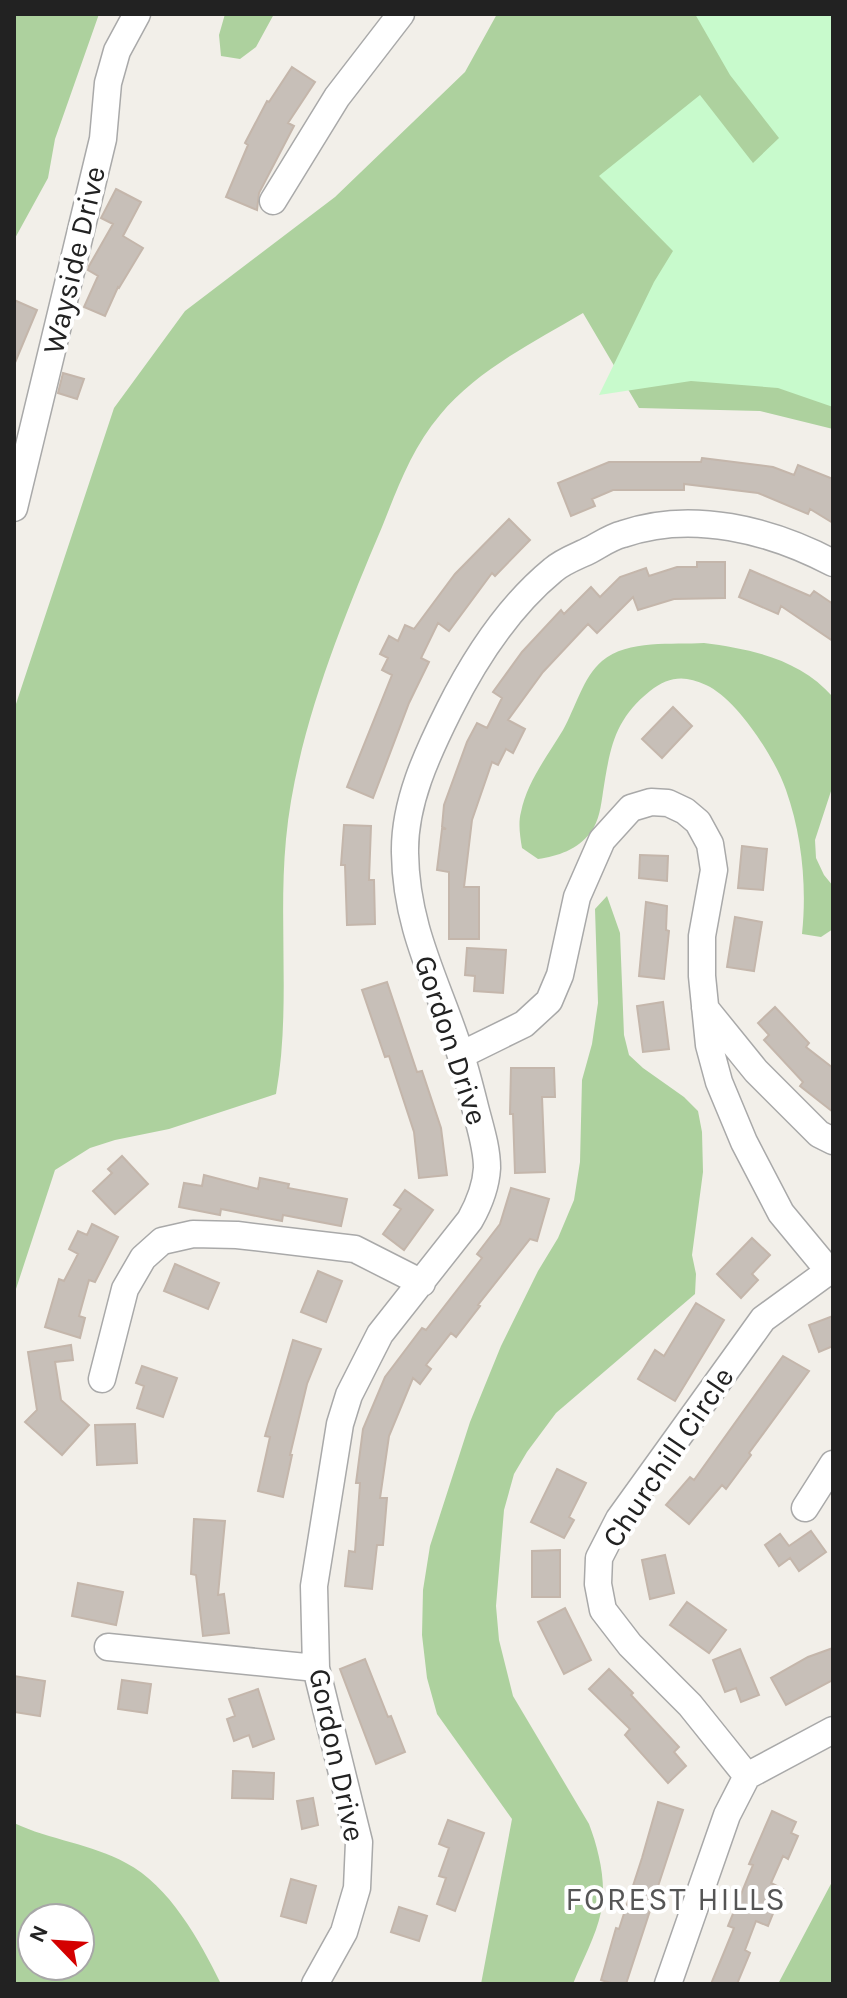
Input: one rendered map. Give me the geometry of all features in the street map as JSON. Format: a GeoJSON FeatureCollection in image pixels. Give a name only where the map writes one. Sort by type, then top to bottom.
{"type":"FeatureCollection","features":[{"type":"Feature","properties":{"kind":"street","name":"Wayside Drive"},"geometry":{"type":"LineString","coordinates":[[14,508],[103,139],[108,83],[117,51],[137,14]]}},
{"type":"Feature","properties":{"kind":"street"},"geometry":{"type":"LineString","coordinates":[[273,201],[337,97],[401,14]]}},
{"type":"Feature","properties":{"kind":"street","name":"Gordon Drive"},"geometry":{"type":"LineString","coordinates":[[315,1984],[344,1932],[357,1888],[359,1842],[316,1668],[314,1586],[340,1424],[349,1395],[380,1334],[470,1220],[484,1185],[487,1168],[485,1143],[461,1055],[428,970],[409,906],[405,848],[408,817],[416,788],[435,738],[463,681],[510,613],[555,568],[621,534],[691,523],[770,536],[833,563]]}},
{"type":"Feature","properties":{"kind":"street"},"geometry":{"type":"LineString","coordinates":[[461,1055],[524,1024],[549,1001],[560,975],[577,897],[602,840],[631,808],[651,802],[668,803],[685,811],[698,822],[710,844],[714,870],[702,936],[709,1045],[719,1082],[744,1142],[781,1213],[831,1271]]}},
{"type":"Feature","properties":{"kind":"street"},"geometry":{"type":"LineString","coordinates":[[705,1008],[756,1071],[819,1134],[833,1141]]}},
{"type":"Feature","properties":{"kind":"street"},"geometry":{"type":"LineString","coordinates":[[102,1379],[125,1289],[143,1258],[162,1241],[193,1234],[237,1235],[355,1249],[422,1283]]}},
{"type":"Feature","properties":{"kind":"street","name":"Churchill Circle"},"geometry":{"type":"LineString","coordinates":[[747,1776],[690,1705],[630,1645],[603,1610],[598,1584],[599,1558],[619,1519],[763,1319],[831,1271]]}},
{"type":"Feature","properties":{"kind":"street"},"geometry":{"type":"LineString","coordinates":[[805,1508],[833,1464]]}},
{"type":"Feature","properties":{"kind":"street"},"geometry":{"type":"LineString","coordinates":[[108,1647],[316,1668]]}},
{"type":"Feature","properties":{"kind":"street"},"geometry":{"type":"LineString","coordinates":[[668,1984],[727,1815],[747,1776],[833,1730]]}},
{"type":"Feature","properties":{"kind":"green space"},"geometry":{"type":"Polygon","coordinates":[[[14,14],[99,14],[55,139],[48,178],[14,240],[14,14]]]}},
{"type":"Feature","properties":{"kind":"green space"},"geometry":{"type":"Polygon","coordinates":[[[225,14],[274,14],[256,47],[240,59],[221,56],[219,35],[225,14]]]}},
{"type":"Feature","properties":{"kind":"green space"},"geometry":{"type":"Polygon","coordinates":[[[497,14],[833,14],[833,429],[760,411],[639,408],[583,313],[507,358],[455,399],[421,441],[400,483],[336,641],[299,760],[286,839],[283,1031],[276,1094],[169,1129],[90,1148],[55,1170],[14,1295],[14,710],[114,408],[185,311],[335,197],[465,72],[497,14]]]}},
{"type":"Feature","properties":{"kind":"green space"},"geometry":{"type":"Polygon","coordinates":[[[695,14],[833,14],[833,407],[778,388],[691,381],[599,395],[654,282],[673,251],[599,176],[700,95],[753,163],[779,138],[730,75],[695,14]]]}},
{"type":"Feature","properties":{"kind":"green space"},"geometry":{"type":"Polygon","coordinates":[[[704,643],[774,658],[806,673],[833,697],[833,785],[815,840],[816,858],[833,886],[833,929],[821,937],[802,934],[804,898],[799,843],[781,777],[742,716],[718,692],[698,682],[677,679],[664,682],[628,713],[611,748],[598,818],[586,838],[567,851],[538,859],[522,848],[520,821],[528,790],[595,668],[613,654],[638,646],[704,643]]]}},
{"type":"Feature","properties":{"kind":"green space"},"geometry":{"type":"Polygon","coordinates":[[[607,896],[620,933],[624,1035],[629,1055],[698,1111],[703,1172],[692,1255],[696,1274],[695,1294],[556,1413],[514,1474],[504,1510],[496,1606],[499,1640],[513,1696],[589,1824],[601,1867],[603,1901],[596,1930],[573,1984],[481,1984],[512,1819],[437,1714],[427,1678],[422,1635],[423,1590],[430,1546],[470,1422],[501,1346],[558,1238],[574,1200],[580,1162],[582,1080],[592,1044],[598,1003],[595,909],[607,896]]]}},
{"type":"Feature","properties":{"kind":"green space"},"geometry":{"type":"Polygon","coordinates":[[[14,1823],[99,1851],[142,1873],[182,1916],[221,1984],[14,1984],[14,1823]]]}},
{"type":"Feature","properties":{"kind":"green space"},"geometry":{"type":"Polygon","coordinates":[[[833,1880],[833,1984],[778,1984],[833,1880]]]}},
{"type":"Feature","properties":{"kind":"building"},"geometry":{"type":"Polygon","coordinates":[[[292,67],[315,82],[288,123],[294,126],[259,193],[257,210],[226,197],[248,145],[245,143],[267,101],[292,67]]]}},
{"type":"Feature","properties":{"kind":"building"},"geometry":{"type":"Polygon","coordinates":[[[116,189],[141,202],[123,236],[143,248],[118,287],[105,316],[84,307],[98,276],[88,270],[89,266],[113,224],[101,218],[116,189]]]}},
{"type":"Feature","properties":{"kind":"building"},"geometry":{"type":"Polygon","coordinates":[[[14,300],[37,310],[14,365],[14,300]]]}},
{"type":"Feature","properties":{"kind":"building"},"geometry":{"type":"Polygon","coordinates":[[[63,373],[84,379],[77,399],[58,393],[63,373]]]}},
{"type":"Feature","properties":{"kind":"building"},"geometry":{"type":"Polygon","coordinates":[[[702,458],[773,467],[794,475],[798,465],[833,479],[833,523],[810,509],[808,514],[758,493],[684,484],[684,490],[613,490],[592,499],[595,506],[571,516],[558,483],[609,462],[701,462],[702,458]]]}},
{"type":"Feature","properties":{"kind":"building"},"geometry":{"type":"Polygon","coordinates":[[[509,519],[530,540],[495,576],[492,573],[449,631],[438,623],[421,658],[429,662],[409,703],[373,798],[347,787],[392,675],[382,670],[388,658],[380,654],[389,636],[398,641],[405,625],[414,629],[455,574],[509,519]]]}},
{"type":"Feature","properties":{"kind":"building"},"geometry":{"type":"Polygon","coordinates":[[[697,562],[725,562],[725,598],[674,599],[638,610],[633,597],[597,633],[588,624],[543,672],[508,720],[525,729],[513,753],[506,749],[498,765],[492,762],[472,820],[464,887],[479,887],[479,939],[449,939],[449,872],[437,870],[442,829],[446,829],[442,827],[444,805],[477,723],[487,728],[502,698],[493,692],[522,652],[561,610],[564,614],[591,587],[600,597],[620,577],[646,568],[649,576],[677,567],[697,567],[697,562]]]}},
{"type":"Feature","properties":{"kind":"building"},"geometry":{"type":"Polygon","coordinates":[[[750,570],[810,596],[814,591],[833,604],[833,641],[781,606],[778,614],[739,597],[750,570]]]}},
{"type":"Feature","properties":{"kind":"building"},"geometry":{"type":"Polygon","coordinates":[[[673,707],[692,726],[662,758],[642,739],[673,707]]]}},
{"type":"Feature","properties":{"kind":"building"},"geometry":{"type":"Polygon","coordinates":[[[344,825],[371,826],[369,880],[374,880],[375,924],[347,925],[345,865],[341,865],[344,825]]]}},
{"type":"Feature","properties":{"kind":"building"},"geometry":{"type":"Polygon","coordinates":[[[742,846],[767,849],[763,890],[738,888],[742,846]]]}},
{"type":"Feature","properties":{"kind":"building"},"geometry":{"type":"Polygon","coordinates":[[[640,855],[668,856],[667,881],[639,878],[640,855]]]}},
{"type":"Feature","properties":{"kind":"building"},"geometry":{"type":"Polygon","coordinates":[[[646,902],[667,906],[666,930],[669,931],[664,979],[639,976],[646,902]]]}},
{"type":"Feature","properties":{"kind":"building"},"geometry":{"type":"Polygon","coordinates":[[[735,917],[762,922],[754,971],[727,967],[735,917]]]}},
{"type":"Feature","properties":{"kind":"building"},"geometry":{"type":"Polygon","coordinates":[[[467,948],[506,950],[503,993],[474,991],[475,976],[465,975],[467,948]]]}},
{"type":"Feature","properties":{"kind":"building"},"geometry":{"type":"Polygon","coordinates":[[[387,982],[417,1072],[422,1071],[441,1128],[447,1175],[419,1178],[414,1132],[389,1056],[385,1057],[362,990],[387,982]]]}},
{"type":"Feature","properties":{"kind":"building"},"geometry":{"type":"Polygon","coordinates":[[[663,1002],[669,1049],[643,1052],[637,1006],[663,1002]]]}},
{"type":"Feature","properties":{"kind":"building"},"geometry":{"type":"Polygon","coordinates":[[[775,1007],[809,1043],[806,1047],[833,1068],[833,1112],[800,1086],[803,1082],[764,1040],[769,1035],[758,1023],[775,1007]]]}},
{"type":"Feature","properties":{"kind":"building"},"geometry":{"type":"Polygon","coordinates":[[[511,1068],[554,1068],[555,1097],[542,1097],[545,1172],[515,1173],[513,1114],[510,1114],[511,1068]]]}},
{"type":"Feature","properties":{"kind":"building"},"geometry":{"type":"Polygon","coordinates":[[[122,1156],[148,1184],[115,1214],[93,1191],[112,1173],[108,1169],[122,1156]]]}},
{"type":"Feature","properties":{"kind":"building"},"geometry":{"type":"Polygon","coordinates":[[[204,1175],[258,1189],[260,1178],[289,1184],[288,1188],[347,1199],[341,1226],[283,1215],[282,1221],[221,1209],[220,1215],[179,1207],[184,1183],[202,1186],[204,1175]]]}},
{"type":"Feature","properties":{"kind":"building"},"geometry":{"type":"Polygon","coordinates":[[[511,1188],[549,1199],[537,1241],[530,1239],[456,1337],[451,1333],[426,1365],[431,1369],[420,1384],[413,1378],[389,1436],[380,1498],[387,1498],[383,1545],[377,1545],[372,1589],[345,1586],[349,1551],[355,1552],[360,1483],[356,1483],[363,1429],[385,1377],[482,1258],[477,1254],[500,1224],[511,1188]]]}},
{"type":"Feature","properties":{"kind":"building"},"geometry":{"type":"Polygon","coordinates":[[[405,1190],[433,1210],[404,1250],[383,1234],[401,1209],[394,1205],[405,1190]]]}},
{"type":"Feature","properties":{"kind":"building"},"geometry":{"type":"Polygon","coordinates":[[[92,1224],[118,1237],[95,1282],[89,1280],[79,1316],[85,1318],[80,1338],[45,1327],[59,1279],[64,1281],[78,1254],[69,1249],[78,1231],[87,1235],[92,1224]]]}},
{"type":"Feature","properties":{"kind":"building"},"geometry":{"type":"Polygon","coordinates":[[[752,1238],[770,1255],[752,1274],[758,1280],[741,1298],[717,1274],[752,1238]]]}},
{"type":"Feature","properties":{"kind":"building"},"geometry":{"type":"Polygon","coordinates":[[[175,1264],[219,1283],[208,1309],[164,1291],[175,1264]]]}},
{"type":"Feature","properties":{"kind":"building"},"geometry":{"type":"Polygon","coordinates":[[[318,1271],[342,1281],[326,1322],[301,1312],[318,1271]]]}},
{"type":"Feature","properties":{"kind":"building"},"geometry":{"type":"Polygon","coordinates":[[[696,1303],[724,1320],[675,1401],[638,1379],[655,1350],[664,1356],[696,1303]]]}},
{"type":"Feature","properties":{"kind":"building"},"geometry":{"type":"Polygon","coordinates":[[[833,1316],[833,1346],[819,1352],[809,1325],[833,1316]]]}},
{"type":"Feature","properties":{"kind":"building"},"geometry":{"type":"Polygon","coordinates":[[[293,1340],[321,1349],[307,1384],[283,1497],[258,1491],[270,1437],[265,1436],[293,1340]]]}},
{"type":"Feature","properties":{"kind":"building"},"geometry":{"type":"Polygon","coordinates":[[[71,1345],[73,1360],[55,1362],[61,1400],[89,1425],[62,1455],[25,1422],[37,1410],[28,1352],[71,1345]]]}},
{"type":"Feature","properties":{"kind":"building"},"geometry":{"type":"Polygon","coordinates":[[[783,1356],[809,1371],[726,1489],[722,1485],[689,1524],[666,1505],[690,1477],[694,1480],[783,1356]]]}},
{"type":"Feature","properties":{"kind":"building"},"geometry":{"type":"Polygon","coordinates":[[[142,1366],[177,1378],[163,1417],[137,1408],[144,1386],[136,1383],[142,1366]]]}},
{"type":"Feature","properties":{"kind":"building"},"geometry":{"type":"Polygon","coordinates":[[[135,1424],[137,1463],[97,1465],[95,1425],[135,1424]]]}},
{"type":"Feature","properties":{"kind":"building"},"geometry":{"type":"Polygon","coordinates":[[[557,1469],[586,1483],[569,1517],[574,1520],[564,1538],[531,1522],[557,1469]]]}},
{"type":"Feature","properties":{"kind":"building"},"geometry":{"type":"Polygon","coordinates":[[[194,1519],[225,1521],[218,1595],[224,1594],[229,1633],[203,1636],[196,1575],[191,1574],[194,1519]]]}},
{"type":"Feature","properties":{"kind":"building"},"geometry":{"type":"Polygon","coordinates":[[[811,1531],[826,1552],[799,1571],[790,1558],[779,1566],[765,1545],[780,1534],[789,1546],[811,1531]]]}},
{"type":"Feature","properties":{"kind":"building"},"geometry":{"type":"Polygon","coordinates":[[[560,1550],[560,1597],[532,1597],[532,1551],[560,1550]]]}},
{"type":"Feature","properties":{"kind":"building"},"geometry":{"type":"Polygon","coordinates":[[[665,1555],[674,1593],[650,1599],[642,1560],[665,1555]]]}},
{"type":"Feature","properties":{"kind":"building"},"geometry":{"type":"Polygon","coordinates":[[[78,1583],[123,1592],[116,1625],[72,1616],[78,1583]]]}},
{"type":"Feature","properties":{"kind":"building"},"geometry":{"type":"Polygon","coordinates":[[[687,1602],[726,1630],[709,1653],[670,1625],[687,1602]]]}},
{"type":"Feature","properties":{"kind":"building"},"geometry":{"type":"Polygon","coordinates":[[[565,1608],[591,1660],[564,1674],[538,1622],[565,1608]]]}},
{"type":"Feature","properties":{"kind":"building"},"geometry":{"type":"Polygon","coordinates":[[[833,1648],[833,1680],[786,1705],[771,1678],[808,1657],[833,1648]]]}},
{"type":"Feature","properties":{"kind":"building"},"geometry":{"type":"Polygon","coordinates":[[[740,1649],[759,1695],[741,1702],[736,1688],[725,1692],[713,1660],[740,1649]]]}},
{"type":"Feature","properties":{"kind":"building"},"geometry":{"type":"Polygon","coordinates":[[[365,1659],[405,1752],[376,1764],[340,1669],[365,1659]]]}},
{"type":"Feature","properties":{"kind":"building"},"geometry":{"type":"Polygon","coordinates":[[[609,1669],[679,1747],[674,1752],[686,1766],[668,1783],[625,1735],[630,1729],[589,1689],[609,1669]]]}},
{"type":"Feature","properties":{"kind":"building"},"geometry":{"type":"Polygon","coordinates":[[[14,1676],[45,1681],[40,1716],[14,1712],[14,1676]]]}},
{"type":"Feature","properties":{"kind":"building"},"geometry":{"type":"Polygon","coordinates":[[[122,1680],[151,1684],[147,1713],[118,1709],[122,1680]]]}},
{"type":"Feature","properties":{"kind":"building"},"geometry":{"type":"Polygon","coordinates":[[[258,1689],[274,1739],[253,1747],[249,1735],[234,1741],[227,1719],[235,1716],[229,1699],[258,1689]]]}},
{"type":"Feature","properties":{"kind":"building"},"geometry":{"type":"Polygon","coordinates":[[[233,1771],[274,1773],[273,1799],[232,1798],[233,1771]]]}},
{"type":"Feature","properties":{"kind":"building"},"geometry":{"type":"Polygon","coordinates":[[[313,1798],[318,1825],[302,1829],[297,1801],[313,1798]]]}},
{"type":"Feature","properties":{"kind":"building"},"geometry":{"type":"Polygon","coordinates":[[[658,1802],[683,1810],[626,1984],[614,1984],[601,1980],[658,1802]]]}},
{"type":"Feature","properties":{"kind":"building"},"geometry":{"type":"Polygon","coordinates":[[[772,1811],[796,1822],[791,1833],[798,1836],[788,1859],[783,1856],[771,1883],[783,1889],[768,1926],[756,1921],[745,1950],[750,1953],[737,1984],[711,1984],[734,1928],[728,1926],[753,1865],[749,1864],[772,1811]]]}},
{"type":"Feature","properties":{"kind":"building"},"geometry":{"type":"Polygon","coordinates":[[[448,1820],[484,1833],[455,1911],[437,1904],[446,1878],[439,1876],[449,1848],[439,1844],[448,1820]]]}},
{"type":"Feature","properties":{"kind":"building"},"geometry":{"type":"Polygon","coordinates":[[[291,1879],[316,1886],[306,1923],[281,1916],[291,1879]]]}},
{"type":"Feature","properties":{"kind":"building"},"geometry":{"type":"Polygon","coordinates":[[[399,1907],[427,1916],[419,1941],[391,1932],[399,1907]]]}},
{"type":"Feature","properties":{"kind":"district","name":"FOREST HILLS"},"geometry":{"type":"Point","coordinates":[676,1899]}}]}
